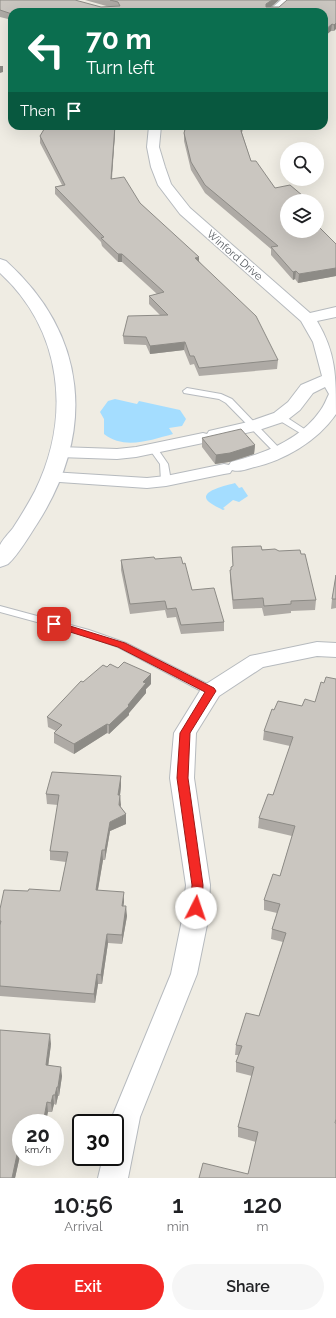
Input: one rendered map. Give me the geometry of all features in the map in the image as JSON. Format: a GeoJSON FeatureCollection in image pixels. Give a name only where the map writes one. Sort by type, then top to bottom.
{"type":"FeatureCollection","features":[{"type":"Feature","properties":{"kind":"main road"},"geometry":{"type":"LineString","coordinates":[[0,264],[25,290],[39,308],[54,337],[66,387],[65,417],[59,452],[51,476],[37,506],[0,560]]}},
{"type":"Feature","properties":{"kind":"street"},"geometry":{"type":"LineString","coordinates":[[277,8],[287,0]]}},
{"type":"Feature","properties":{"kind":"street","name":"Winford Drive"},"geometry":{"type":"LineString","coordinates":[[155,130],[153,147],[158,167],[165,185],[185,211],[307,318],[316,330],[324,350],[334,389]]}},
{"type":"Feature","properties":{"kind":"street"},"geometry":{"type":"LineString","coordinates":[[307,318],[336,312]]}},
{"type":"Feature","properties":{"kind":"street"},"geometry":{"type":"LineString","coordinates":[[51,476],[146,483],[166,481],[260,461],[279,452],[308,434],[328,413],[334,389],[307,389],[294,406],[280,417],[253,426],[154,450],[117,454],[59,452]]}},
{"type":"Feature","properties":{"kind":"street"},"geometry":{"type":"LineString","coordinates":[[113,1178],[126,1117],[184,974],[194,928],[198,885],[182,778],[185,733],[211,691],[257,661],[317,649],[336,650]]}},
{"type":"Feature","properties":{"kind":"lane"},"geometry":{"type":"LineString","coordinates":[[187,390],[221,397],[228,401],[279,452]]}},
{"type":"Feature","properties":{"kind":"lane"},"geometry":{"type":"LineString","coordinates":[[280,417],[308,434]]}},
{"type":"Feature","properties":{"kind":"lane"},"geometry":{"type":"LineString","coordinates":[[154,450],[164,464],[166,481]]}},
{"type":"Feature","properties":{"kind":"lane"},"geometry":{"type":"LineString","coordinates":[[0,609],[85,632],[122,645],[211,691]]}},
{"type":"Feature","properties":{"kind":"water"},"geometry":{"type":"Polygon","coordinates":[[[115,399],[137,404],[139,401],[180,410],[186,419],[182,426],[169,428],[173,434],[147,441],[129,443],[120,442],[104,434],[104,419],[100,412],[108,401],[115,399]]]}},
{"type":"Feature","properties":{"kind":"water"},"geometry":{"type":"Polygon","coordinates":[[[235,483],[239,488],[242,487],[248,496],[239,502],[233,500],[223,508],[225,509],[223,510],[209,502],[206,498],[210,492],[215,489],[235,483]]]}},
{"type":"Feature","properties":{"kind":"building"},"geometry":{"type":"Polygon","coordinates":[[[0,0],[75,0],[101,7],[120,6],[118,2],[110,0],[272,0],[266,4],[266,7],[279,7],[287,0],[336,0],[336,23],[328,28],[328,8],[8,8],[8,13],[0,10],[0,0]]]}},
{"type":"Feature","properties":{"kind":"building"},"geometry":{"type":"Polygon","coordinates":[[[44,130],[115,130],[111,179],[124,177],[140,203],[199,257],[195,258],[256,316],[278,360],[199,368],[194,356],[190,356],[185,342],[150,346],[146,337],[123,336],[128,316],[168,315],[149,296],[164,292],[122,254],[118,254],[101,238],[104,237],[55,187],[65,185],[40,136],[44,130]]]}},
{"type":"Feature","properties":{"kind":"building"},"geometry":{"type":"Polygon","coordinates":[[[185,130],[241,130],[251,161],[256,161],[275,188],[291,186],[301,194],[280,194],[280,238],[324,238],[324,232],[336,244],[336,268],[299,274],[296,271],[293,272],[271,247],[278,246],[205,185],[191,162],[184,133],[185,130]]]}},
{"type":"Feature","properties":{"kind":"building"},"geometry":{"type":"Polygon","coordinates":[[[241,429],[255,445],[230,453],[216,455],[202,438],[241,429]]]}},
{"type":"Feature","properties":{"kind":"building"},"geometry":{"type":"Polygon","coordinates":[[[261,546],[262,550],[300,550],[301,554],[305,554],[316,600],[291,601],[291,604],[264,606],[263,598],[233,600],[230,570],[233,566],[232,547],[261,546]]]}},
{"type":"Feature","properties":{"kind":"building"},"geometry":{"type":"Polygon","coordinates":[[[154,557],[155,559],[181,557],[183,564],[185,563],[192,590],[214,588],[224,622],[181,625],[176,608],[167,609],[165,601],[130,604],[121,560],[154,557]]]}},
{"type":"Feature","properties":{"kind":"building"},"geometry":{"type":"Polygon","coordinates":[[[336,575],[336,599],[332,599],[336,575]]]}},
{"type":"Feature","properties":{"kind":"building"},"geometry":{"type":"Polygon","coordinates":[[[124,662],[151,674],[143,682],[146,683],[128,705],[129,706],[109,725],[107,724],[74,744],[54,733],[62,725],[47,717],[81,681],[83,682],[103,665],[107,667],[110,664],[118,668],[124,662]]]}},
{"type":"Feature","properties":{"kind":"building"},"geometry":{"type":"Polygon","coordinates":[[[326,677],[336,679],[336,1178],[199,1178],[203,1163],[248,1174],[258,1132],[238,1127],[254,1067],[236,1062],[242,1046],[236,1045],[246,1013],[259,1016],[286,933],[272,929],[280,904],[264,900],[273,874],[280,876],[295,826],[259,818],[268,794],[273,795],[293,737],[264,731],[272,709],[274,710],[278,701],[302,706],[305,699],[315,702],[321,682],[324,683],[326,677]]]}},
{"type":"Feature","properties":{"kind":"building"},"geometry":{"type":"Polygon","coordinates":[[[52,772],[121,776],[118,795],[120,795],[119,805],[126,814],[110,822],[105,850],[102,850],[96,890],[124,892],[122,906],[126,906],[122,935],[107,934],[101,975],[97,974],[94,994],[0,986],[0,909],[4,890],[28,891],[29,889],[60,891],[68,852],[50,851],[59,795],[46,794],[52,772]]]}},
{"type":"Feature","properties":{"kind":"building"},"geometry":{"type":"Polygon","coordinates":[[[0,1030],[50,1034],[46,1065],[61,1067],[58,1087],[55,1095],[53,1095],[51,1103],[47,1102],[45,1114],[12,1114],[12,1166],[15,1166],[12,1178],[0,1178],[0,1030]]]}},
{"type":"Feature","properties":{"kind":"route"},"geometry":{"type":"LineString","coordinates":[[54,624],[85,632],[122,645],[211,691],[185,733],[182,778],[198,885],[196,908]]}}]}
